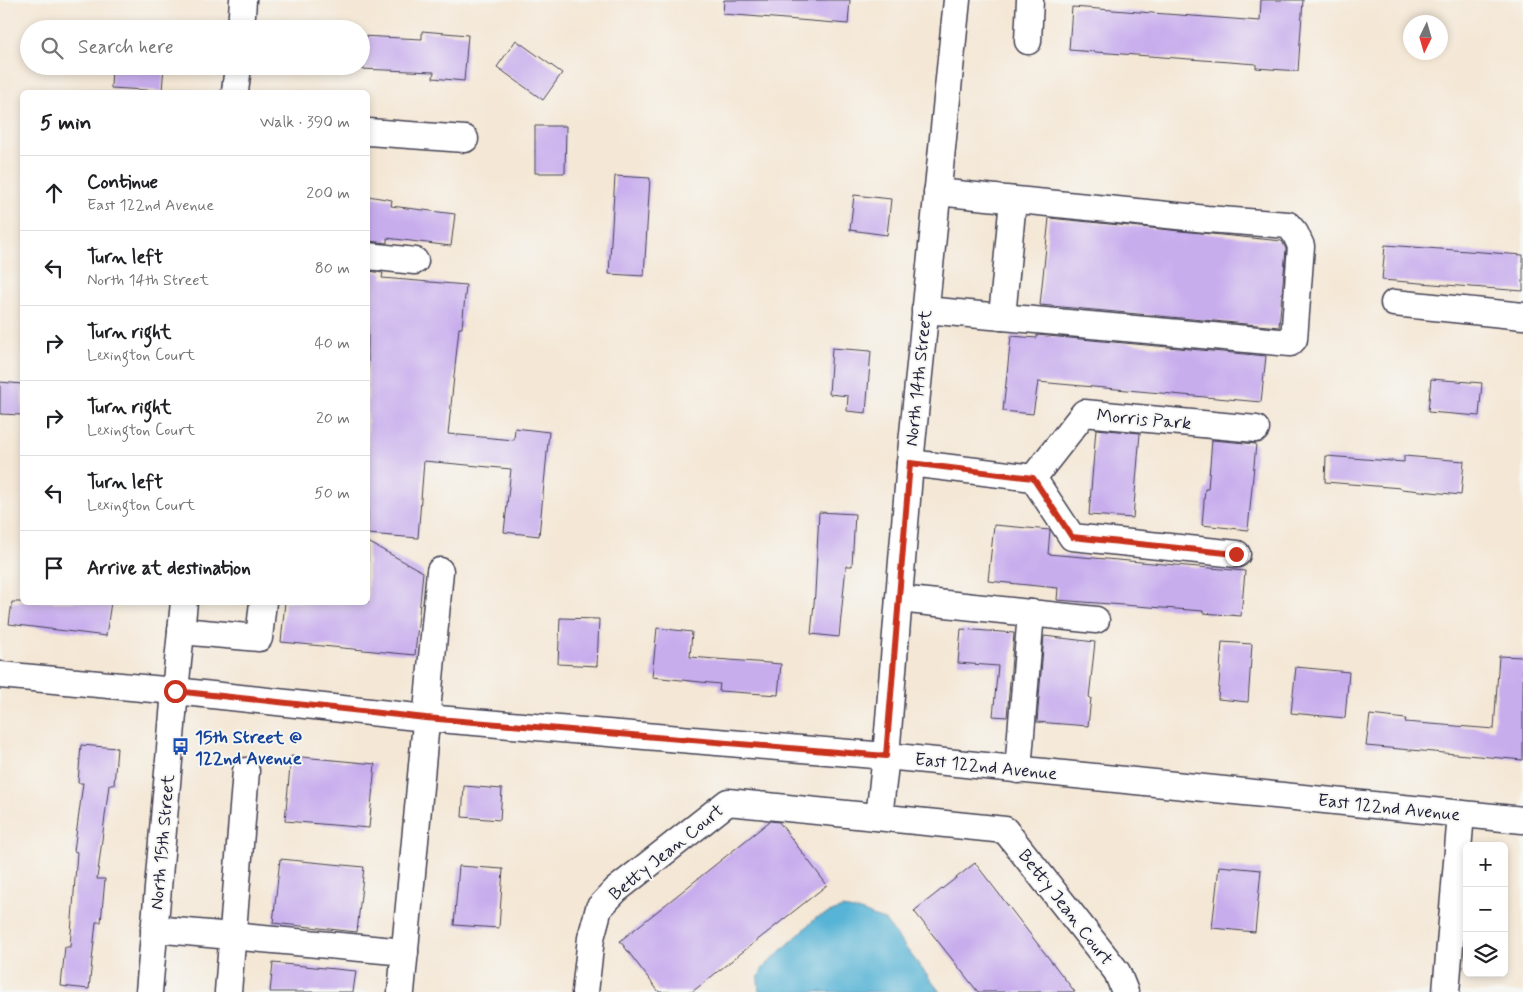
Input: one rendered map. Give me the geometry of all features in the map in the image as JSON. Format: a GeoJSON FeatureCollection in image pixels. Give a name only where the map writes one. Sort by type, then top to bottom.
{"type":"FeatureCollection","features":[{"type":"Feature","properties":{"kind":"street"},"geometry":{"type":"LineString","coordinates":[[242,20],[243,0]]}},
{"type":"Feature","properties":{"kind":"street","name":"North 14th Street"},"geometry":{"type":"LineString","coordinates":[[886,756],[910,463],[957,0]]}},
{"type":"Feature","properties":{"kind":"street"},"geometry":{"type":"LineString","coordinates":[[1028,41],[1030,0]]}},
{"type":"Feature","properties":{"kind":"street"},"geometry":{"type":"LineString","coordinates":[[236,90],[237,75]]}},
{"type":"Feature","properties":{"kind":"street"},"geometry":{"type":"LineString","coordinates":[[370,132],[465,140]]}},
{"type":"Feature","properties":{"kind":"street"},"geometry":{"type":"LineString","coordinates":[[925,310],[1290,342],[1294,339],[1301,246],[1295,232],[1288,225],[1208,219],[937,192]]}},
{"type":"Feature","properties":{"kind":"street"},"geometry":{"type":"LineString","coordinates":[[1002,317],[1013,200]]}},
{"type":"Feature","properties":{"kind":"street"},"geometry":{"type":"LineString","coordinates":[[370,256],[415,261]]}},
{"type":"Feature","properties":{"kind":"street"},"geometry":{"type":"LineString","coordinates":[[1394,303],[1523,316]]}},
{"type":"Feature","properties":{"kind":"street","name":"Morris Park"},"geometry":{"type":"LineString","coordinates":[[1033,478],[1084,414],[1256,428]]}},
{"type":"Feature","properties":{"kind":"street"},"geometry":{"type":"LineString","coordinates":[[910,463],[1033,478],[1072,537],[1236,554]]}},
{"type":"Feature","properties":{"kind":"street"},"geometry":{"type":"LineString","coordinates":[[401,992],[440,571]]}},
{"type":"Feature","properties":{"kind":"street"},"geometry":{"type":"LineString","coordinates":[[899,599],[1096,620]]}},
{"type":"Feature","properties":{"kind":"street","name":"North 15th Street"},"geometry":{"type":"LineString","coordinates":[[148,992],[184,605]]}},
{"type":"Feature","properties":{"kind":"street"},"geometry":{"type":"LineString","coordinates":[[181,631],[260,638],[263,605]]}},
{"type":"Feature","properties":{"kind":"street"},"geometry":{"type":"LineString","coordinates":[[1018,770],[1031,613]]}},
{"type":"Feature","properties":{"kind":"street","name":"East 122nd Avenue"},"geometry":{"type":"LineString","coordinates":[[0,675],[175,691],[426,718],[886,756],[1523,820]]}},
{"type":"Feature","properties":{"kind":"street"},"geometry":{"type":"LineString","coordinates":[[879,817],[886,756]]}},
{"type":"Feature","properties":{"kind":"street"},"geometry":{"type":"LineString","coordinates":[[228,992],[246,771]]}},
{"type":"Feature","properties":{"kind":"street","name":"Betty Jean Court"},"geometry":{"type":"LineString","coordinates":[[585,992],[591,938],[599,908],[616,890],[728,802],[1005,830],[1117,972],[1125,992]]}},
{"type":"Feature","properties":{"kind":"street"},"geometry":{"type":"LineString","coordinates":[[1446,992],[1461,814]]}},
{"type":"Feature","properties":{"kind":"street"},"geometry":{"type":"LineString","coordinates":[[154,929],[405,952]]}},
{"type":"Feature","properties":{"kind":"water"},"geometry":{"type":"Polygon","coordinates":[[[842,908],[861,911],[885,921],[940,992],[759,992],[758,979],[763,968],[816,918],[842,908]]]}},
{"type":"Feature","properties":{"kind":"building"},"geometry":{"type":"Polygon","coordinates":[[[724,0],[850,0],[848,24],[723,14],[724,0]]]}},
{"type":"Feature","properties":{"kind":"building"},"geometry":{"type":"Polygon","coordinates":[[[1261,0],[1303,0],[1298,71],[1256,68],[1256,64],[1069,50],[1072,7],[1260,21],[1261,0]]]}},
{"type":"Feature","properties":{"kind":"building"},"geometry":{"type":"Polygon","coordinates":[[[422,31],[468,35],[464,81],[433,78],[434,72],[370,69],[370,36],[422,39],[422,31]]]}},
{"type":"Feature","properties":{"kind":"building"},"geometry":{"type":"Polygon","coordinates":[[[516,40],[562,73],[543,100],[497,67],[516,40]]]}},
{"type":"Feature","properties":{"kind":"building"},"geometry":{"type":"Polygon","coordinates":[[[112,75],[163,75],[162,90],[111,88],[112,75]]]}},
{"type":"Feature","properties":{"kind":"building"},"geometry":{"type":"Polygon","coordinates":[[[535,126],[566,126],[565,173],[535,173],[535,126]]]}},
{"type":"Feature","properties":{"kind":"building"},"geometry":{"type":"Polygon","coordinates":[[[615,176],[650,178],[644,276],[609,274],[615,176]]]}},
{"type":"Feature","properties":{"kind":"building"},"geometry":{"type":"Polygon","coordinates":[[[854,195],[891,199],[887,235],[850,230],[854,195]]]}},
{"type":"Feature","properties":{"kind":"building"},"geometry":{"type":"Polygon","coordinates":[[[370,196],[392,200],[391,206],[455,214],[451,246],[387,238],[387,243],[370,241],[370,196]]]}},
{"type":"Feature","properties":{"kind":"building"},"geometry":{"type":"Polygon","coordinates":[[[1049,218],[1282,241],[1286,249],[1279,327],[1040,305],[1049,218]]]}},
{"type":"Feature","properties":{"kind":"building"},"geometry":{"type":"Polygon","coordinates":[[[1385,245],[1523,255],[1523,291],[1382,280],[1385,245]]]}},
{"type":"Feature","properties":{"kind":"building"},"geometry":{"type":"Polygon","coordinates":[[[370,271],[383,273],[382,278],[466,285],[462,328],[459,328],[448,434],[514,440],[515,428],[549,432],[539,536],[504,532],[511,469],[424,461],[418,538],[370,534],[370,271]]]}},
{"type":"Feature","properties":{"kind":"building"},"geometry":{"type":"Polygon","coordinates":[[[1037,335],[1266,356],[1261,402],[1038,382],[1033,414],[1003,411],[1011,336],[1037,338],[1037,335]]]}},
{"type":"Feature","properties":{"kind":"building"},"geometry":{"type":"Polygon","coordinates":[[[832,348],[871,351],[866,413],[847,411],[848,396],[829,394],[832,348]]]}},
{"type":"Feature","properties":{"kind":"building"},"geometry":{"type":"Polygon","coordinates":[[[1431,379],[1482,383],[1479,416],[1428,412],[1431,379]]]}},
{"type":"Feature","properties":{"kind":"building"},"geometry":{"type":"Polygon","coordinates":[[[0,382],[20,384],[20,415],[0,414],[0,382]]]}},
{"type":"Feature","properties":{"kind":"building"},"geometry":{"type":"Polygon","coordinates":[[[1096,429],[1140,433],[1133,518],[1089,515],[1096,429]]]}},
{"type":"Feature","properties":{"kind":"building"},"geometry":{"type":"Polygon","coordinates":[[[1212,440],[1256,444],[1248,530],[1202,525],[1205,489],[1208,489],[1212,440]]]}},
{"type":"Feature","properties":{"kind":"building"},"geometry":{"type":"Polygon","coordinates":[[[1326,456],[1404,462],[1404,456],[1464,461],[1461,495],[1325,482],[1326,456]]]}},
{"type":"Feature","properties":{"kind":"building"},"geometry":{"type":"Polygon","coordinates":[[[819,512],[855,514],[852,566],[846,566],[839,637],[811,634],[819,512]]]}},
{"type":"Feature","properties":{"kind":"building"},"geometry":{"type":"Polygon","coordinates":[[[994,525],[1050,530],[1048,554],[1245,571],[1241,616],[1203,613],[1203,611],[1057,600],[1058,588],[988,581],[994,525]]]}},
{"type":"Feature","properties":{"kind":"building"},"geometry":{"type":"Polygon","coordinates":[[[370,543],[423,572],[415,655],[281,642],[285,605],[370,605],[370,543]]]}},
{"type":"Feature","properties":{"kind":"building"},"geometry":{"type":"Polygon","coordinates":[[[12,602],[20,602],[20,605],[111,605],[106,636],[9,624],[12,602]]]}},
{"type":"Feature","properties":{"kind":"building"},"geometry":{"type":"Polygon","coordinates":[[[560,618],[599,619],[597,666],[558,664],[560,618]]]}},
{"type":"Feature","properties":{"kind":"building"},"geometry":{"type":"Polygon","coordinates":[[[657,628],[692,632],[690,657],[781,664],[778,695],[719,691],[720,684],[652,677],[657,628]]]}},
{"type":"Feature","properties":{"kind":"building"},"geometry":{"type":"Polygon","coordinates":[[[961,629],[1014,633],[1007,717],[993,716],[998,666],[958,663],[961,629]]]}},
{"type":"Feature","properties":{"kind":"building"},"geometry":{"type":"Polygon","coordinates":[[[1044,636],[1095,642],[1088,726],[1037,722],[1044,636]]]}},
{"type":"Feature","properties":{"kind":"building"},"geometry":{"type":"Polygon","coordinates":[[[1222,642],[1252,644],[1248,702],[1218,699],[1222,642]]]}},
{"type":"Feature","properties":{"kind":"building"},"geometry":{"type":"Polygon","coordinates":[[[1499,656],[1523,657],[1523,760],[1366,746],[1370,715],[1406,719],[1405,722],[1494,729],[1499,656]]]}},
{"type":"Feature","properties":{"kind":"building"},"geometry":{"type":"Polygon","coordinates":[[[1296,667],[1349,672],[1345,718],[1291,713],[1296,667]]]}},
{"type":"Feature","properties":{"kind":"building"},"geometry":{"type":"Polygon","coordinates":[[[81,745],[117,748],[114,785],[109,785],[97,879],[105,879],[101,922],[96,922],[89,989],[61,986],[65,947],[70,947],[77,852],[74,851],[83,783],[78,783],[81,745]]]}},
{"type":"Feature","properties":{"kind":"building"},"geometry":{"type":"Polygon","coordinates":[[[291,756],[375,764],[369,828],[285,821],[291,756]]]}},
{"type":"Feature","properties":{"kind":"building"},"geometry":{"type":"Polygon","coordinates":[[[464,786],[502,789],[500,820],[462,817],[464,786]]]}},
{"type":"Feature","properties":{"kind":"building"},"geometry":{"type":"Polygon","coordinates":[[[770,821],[779,822],[827,885],[692,992],[659,992],[620,941],[770,821]]]}},
{"type":"Feature","properties":{"kind":"building"},"geometry":{"type":"Polygon","coordinates":[[[280,859],[364,867],[357,932],[273,923],[280,859]]]}},
{"type":"Feature","properties":{"kind":"building"},"geometry":{"type":"Polygon","coordinates":[[[975,863],[1075,992],[978,992],[914,911],[975,863]]]}},
{"type":"Feature","properties":{"kind":"building"},"geometry":{"type":"Polygon","coordinates":[[[459,866],[503,869],[499,928],[454,925],[459,866]]]}},
{"type":"Feature","properties":{"kind":"building"},"geometry":{"type":"Polygon","coordinates":[[[1219,866],[1261,870],[1255,932],[1212,928],[1219,866]]]}},
{"type":"Feature","properties":{"kind":"building"},"geometry":{"type":"Polygon","coordinates":[[[273,963],[356,971],[353,992],[270,992],[273,963]]]}},
{"type":"Feature","properties":{"kind":"place","name":"15th Street @ 122nd Avenue"},"geometry":{"type":"Point","coordinates":[181,747]}},
{"type":"Feature","properties":{"kind":"route"},"geometry":{"type":"LineString","coordinates":[[175,691],[426,718],[886,756],[910,463],[1033,478],[1072,537],[1236,554]]}}]}
